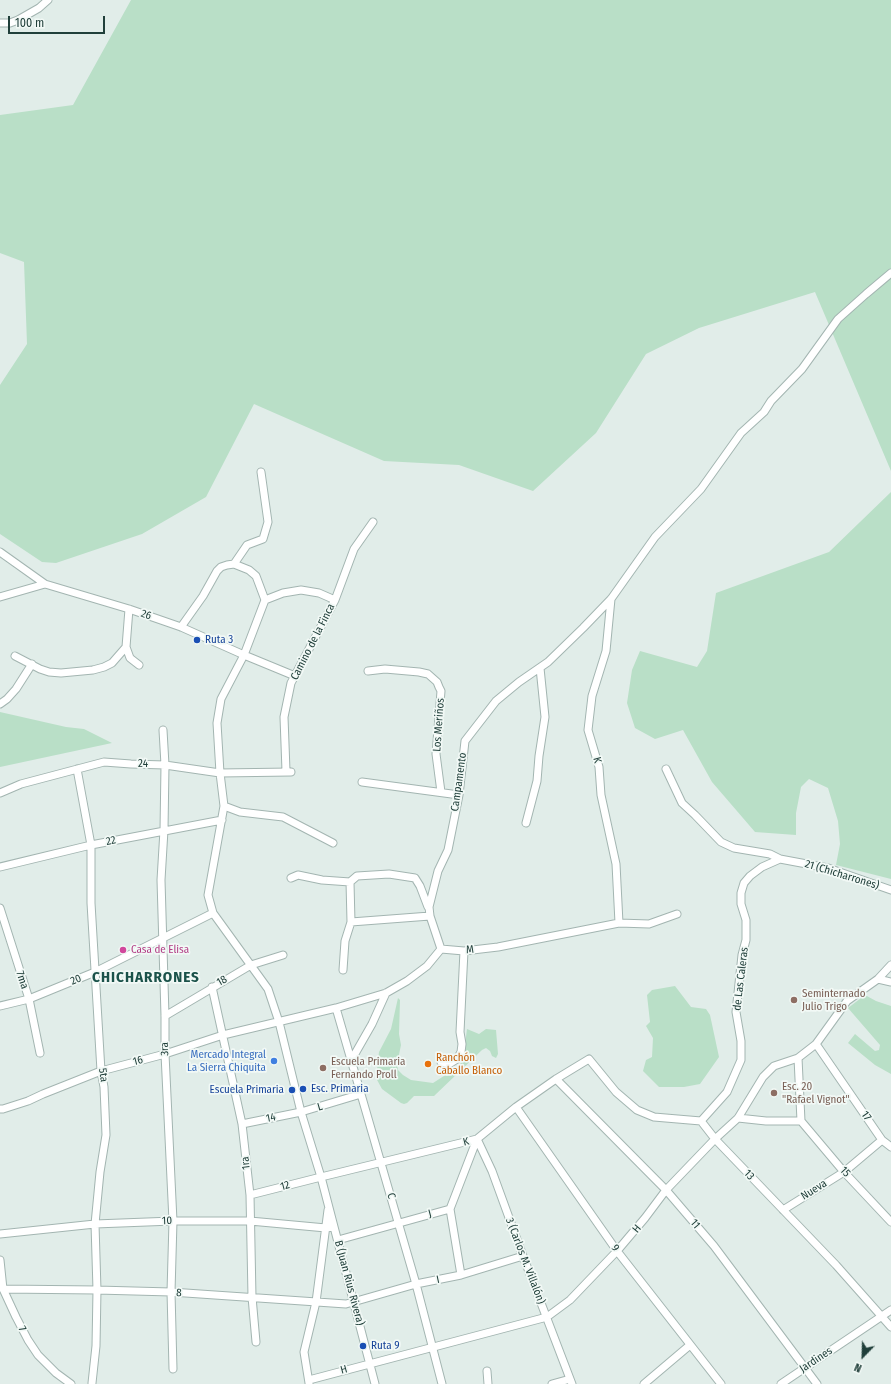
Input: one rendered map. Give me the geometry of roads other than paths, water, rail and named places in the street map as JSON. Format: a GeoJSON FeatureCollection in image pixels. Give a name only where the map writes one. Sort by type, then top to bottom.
{"type":"FeatureCollection","features":[{"type":"Feature","properties":{"kind":"street"},"geometry":{"type":"LineString","coordinates":[[0,23],[10,23],[18,20],[39,8],[48,0]]}},
{"type":"Feature","properties":{"kind":"street","name":"Campamento"},"geometry":{"type":"LineString","coordinates":[[441,949],[430,916],[429,907],[438,871],[448,850],[459,795],[465,741],[496,701],[519,682],[548,662],[611,599],[655,537],[701,489],[741,433],[764,412],[770,401],[802,369],[838,319],[891,273]]}},
{"type":"Feature","properties":{"kind":"street"},"geometry":{"type":"LineString","coordinates":[[234,564],[247,545],[263,538],[268,522],[261,472]]}},
{"type":"Feature","properties":{"kind":"street","name":"Camino de la Finca"},"geometry":{"type":"LineString","coordinates":[[288,771],[284,717],[291,683],[335,600],[354,549],[373,522]]}},
{"type":"Feature","properties":{"kind":"street","name":"26"},"geometry":{"type":"LineString","coordinates":[[0,552],[45,584],[129,609],[181,627],[295,676]]}},
{"type":"Feature","properties":{"kind":"street"},"geometry":{"type":"LineString","coordinates":[[181,627],[221,567],[234,564],[248,570],[256,576],[265,600],[244,655],[221,699],[217,724],[224,806],[208,895],[213,913]]}},
{"type":"Feature","properties":{"kind":"street"},"geometry":{"type":"LineString","coordinates":[[0,597],[45,584]]}},
{"type":"Feature","properties":{"kind":"street"},"geometry":{"type":"LineString","coordinates":[[265,600],[283,593],[301,590],[319,593],[335,600]]}},
{"type":"Feature","properties":{"kind":"street","name":"K"},"geometry":{"type":"LineString","coordinates":[[611,599],[606,651],[592,696],[588,730],[599,767],[601,795],[616,864],[619,923]]}},
{"type":"Feature","properties":{"kind":"street"},"geometry":{"type":"LineString","coordinates":[[129,609],[126,647],[130,658],[139,665]]}},
{"type":"Feature","properties":{"kind":"street"},"geometry":{"type":"LineString","coordinates":[[15,656],[49,672],[61,673],[93,670],[104,667],[112,663],[126,647]]}},
{"type":"Feature","properties":{"kind":"street"},"geometry":{"type":"LineString","coordinates":[[0,704],[7,699],[16,688],[32,664]]}},
{"type":"Feature","properties":{"kind":"street"},"geometry":{"type":"LineString","coordinates":[[526,823],[537,781],[545,718],[540,668]]}},
{"type":"Feature","properties":{"kind":"street","name":"Los Meriños"},"geometry":{"type":"LineString","coordinates":[[368,671],[385,669],[419,672],[428,674],[436,682],[441,691],[436,754],[441,792]]}},
{"type":"Feature","properties":{"kind":"street","name":"3ra"},"geometry":{"type":"LineString","coordinates":[[163,730],[165,765],[164,830],[161,880],[165,1054],[173,1221],[171,1292],[173,1368]]}},
{"type":"Feature","properties":{"kind":"street","name":"24"},"geometry":{"type":"LineString","coordinates":[[0,793],[21,784],[104,762],[165,765],[220,772],[288,771]]}},
{"type":"Feature","properties":{"kind":"street","name":"5ta"},"geometry":{"type":"LineString","coordinates":[[77,768],[91,845],[91,903],[106,1135],[100,1172],[95,1224],[97,1290],[96,1346],[92,1383]]}},
{"type":"Feature","properties":{"kind":"street","name":"21 (Chicharrones)"},"geometry":{"type":"LineString","coordinates":[[666,769],[682,803],[721,842],[734,848],[770,854],[780,859],[828,868],[891,890]]}},
{"type":"Feature","properties":{"kind":"street"},"geometry":{"type":"LineString","coordinates":[[362,782],[459,795]]}},
{"type":"Feature","properties":{"kind":"street"},"geometry":{"type":"LineString","coordinates":[[224,806],[240,812],[283,817],[333,843]]}},
{"type":"Feature","properties":{"kind":"street","name":"22"},"geometry":{"type":"LineString","coordinates":[[0,867],[91,845],[222,820]]}},
{"type":"Feature","properties":{"kind":"street","name":"de Las Caleras"},"geometry":{"type":"LineString","coordinates":[[701,1121],[726,1092],[741,1060],[741,1042],[736,1012],[742,955],[746,940],[746,920],[741,904],[741,893],[744,883],[750,876],[762,867],[780,859]]}},
{"type":"Feature","properties":{"kind":"street"},"geometry":{"type":"LineString","coordinates":[[291,878],[298,875],[322,880],[350,882],[357,876],[389,874],[415,878],[429,907]]}},
{"type":"Feature","properties":{"kind":"street"},"geometry":{"type":"LineString","coordinates":[[343,970],[345,941],[351,922],[350,882]]}},
{"type":"Feature","properties":{"kind":"street","name":"7ma"},"geometry":{"type":"LineString","coordinates":[[0,908],[29,999],[40,1053]]}},
{"type":"Feature","properties":{"kind":"street","name":"20"},"geometry":{"type":"LineString","coordinates":[[0,1006],[29,999],[96,972],[213,913]]}},
{"type":"Feature","properties":{"kind":"street","name":"B (Juan Rius Rivera)"},"geometry":{"type":"LineString","coordinates":[[213,913],[268,989],[279,1022],[301,1112],[338,1240],[374,1384]]}},
{"type":"Feature","properties":{"kind":"street","name":"M"},"geometry":{"type":"LineString","coordinates":[[441,949],[464,951],[498,947],[619,923],[649,924],[677,914]]}},
{"type":"Feature","properties":{"kind":"street"},"geometry":{"type":"LineString","coordinates":[[351,922],[430,916]]}},
{"type":"Feature","properties":{"kind":"street"},"geometry":{"type":"LineString","coordinates":[[279,1022],[336,1008],[386,993],[407,981],[427,966],[441,949]]}},
{"type":"Feature","properties":{"kind":"street"},"geometry":{"type":"LineString","coordinates":[[440,1062],[449,1064],[457,1058],[461,1052],[462,1044],[460,1032],[464,951]]}},
{"type":"Feature","properties":{"kind":"street","name":"18"},"geometry":{"type":"LineString","coordinates":[[165,1016],[251,965],[284,955]]}},
{"type":"Feature","properties":{"kind":"street","name":"H"},"geometry":{"type":"LineString","coordinates":[[309,1382],[369,1364],[547,1317],[570,1300],[646,1218],[666,1190],[715,1139],[738,1118],[762,1077],[774,1066],[798,1058],[816,1044],[847,1001],[878,979],[891,965]]}},
{"type":"Feature","properties":{"kind":"street"},"geometry":{"type":"LineString","coordinates":[[878,979],[891,982]]}},
{"type":"Feature","properties":{"kind":"street","name":"1ra"},"geometry":{"type":"LineString","coordinates":[[212,987],[242,1124],[250,1195],[252,1297],[256,1342]]}},
{"type":"Feature","properties":{"kind":"street"},"geometry":{"type":"LineString","coordinates":[[352,1059],[372,1024],[386,993]]}},
{"type":"Feature","properties":{"kind":"street","name":"C"},"geometry":{"type":"LineString","coordinates":[[336,1008],[382,1162],[442,1384]]}},
{"type":"Feature","properties":{"kind":"street","name":"16"},"geometry":{"type":"LineString","coordinates":[[0,1109],[3,1110],[28,1102],[43,1094],[102,1071],[165,1054],[223,1035],[279,1022]]}},
{"type":"Feature","properties":{"kind":"street","name":"17"},"geometry":{"type":"LineString","coordinates":[[816,1044],[882,1140],[891,1147]]}},
{"type":"Feature","properties":{"kind":"street"},"geometry":{"type":"LineString","coordinates":[[738,1118],[766,1121],[801,1121],[798,1058]]}},
{"type":"Feature","properties":{"kind":"street","name":"K"},"geometry":{"type":"LineString","coordinates":[[321,1177],[477,1139],[516,1107],[589,1059],[616,1092],[637,1110],[654,1116],[701,1121]]}},
{"type":"Feature","properties":{"kind":"street","name":"11"},"geometry":{"type":"LineString","coordinates":[[556,1080],[666,1190],[714,1246],[817,1384]]}},
{"type":"Feature","properties":{"kind":"street","name":"L"},"geometry":{"type":"LineString","coordinates":[[301,1112],[361,1094]]}},
{"type":"Feature","properties":{"kind":"street","name":"9"},"geometry":{"type":"LineString","coordinates":[[516,1107],[617,1251],[721,1384]]}},
{"type":"Feature","properties":{"kind":"street","name":"14"},"geometry":{"type":"LineString","coordinates":[[242,1124],[301,1112]]}},
{"type":"Feature","properties":{"kind":"street","name":"13"},"geometry":{"type":"LineString","coordinates":[[701,1121],[715,1139],[836,1265],[891,1328]]}},
{"type":"Feature","properties":{"kind":"street","name":"15"},"geometry":{"type":"LineString","coordinates":[[801,1121],[844,1172],[891,1222]]}},
{"type":"Feature","properties":{"kind":"street"},"geometry":{"type":"LineString","coordinates":[[461,1275],[450,1209],[477,1139]]}},
{"type":"Feature","properties":{"kind":"street","name":"3 (Carlos M. Villalón)"},"geometry":{"type":"LineString","coordinates":[[477,1139],[492,1171],[571,1382]]}},
{"type":"Feature","properties":{"kind":"street","name":"Nueva"},"geometry":{"type":"LineString","coordinates":[[783,1210],[844,1172],[882,1140]]}},
{"type":"Feature","properties":{"kind":"street","name":"12"},"geometry":{"type":"LineString","coordinates":[[250,1195],[321,1177]]}},
{"type":"Feature","properties":{"kind":"street"},"geometry":{"type":"LineString","coordinates":[[309,1382],[304,1352],[316,1302],[328,1206]]}},
{"type":"Feature","properties":{"kind":"street","name":"J"},"geometry":{"type":"LineString","coordinates":[[338,1240],[398,1222],[450,1209]]}},
{"type":"Feature","properties":{"kind":"street","name":"10"},"geometry":{"type":"LineString","coordinates":[[0,1234],[95,1224],[173,1221],[250,1221],[326,1228],[334,1227]]}},
{"type":"Feature","properties":{"kind":"street","name":"I"},"geometry":{"type":"LineString","coordinates":[[353,1302],[416,1284],[461,1275],[523,1256]]}},
{"type":"Feature","properties":{"kind":"street","name":"7"},"geometry":{"type":"LineString","coordinates":[[0,1260],[3,1289],[16,1317],[38,1355],[56,1373],[71,1384]]}},
{"type":"Feature","properties":{"kind":"street","name":"8"},"geometry":{"type":"LineString","coordinates":[[3,1289],[171,1292],[346,1304],[353,1302]]}},
{"type":"Feature","properties":{"kind":"street","name":"Jardines"},"geometry":{"type":"LineString","coordinates":[[781,1384],[804,1367],[891,1310]]}},
{"type":"Feature","properties":{"kind":"street"},"geometry":{"type":"LineString","coordinates":[[644,1384],[690,1345]]}},
{"type":"Feature","properties":{"kind":"street"},"geometry":{"type":"LineString","coordinates":[[487,1371],[488,1384]]}},
{"type":"Feature","properties":{"kind":"street"},"geometry":{"type":"LineString","coordinates":[[552,1384],[571,1382]]}},
{"type":"Feature","properties":{"kind":"place","name":"Ruta 3"},"geometry":{"type":"Point","coordinates":[197,640]}},
{"type":"Feature","properties":{"kind":"place","name":"Casa de Elisa"},"geometry":{"type":"Point","coordinates":[123,950]}},
{"type":"Feature","properties":{"kind":"place","name":"Seminternado Julio Trigo"},"geometry":{"type":"Point","coordinates":[794,1000]}},
{"type":"Feature","properties":{"kind":"place","name":"Mercado Integral La Sierra Chiquita"},"geometry":{"type":"Point","coordinates":[274,1061]}},
{"type":"Feature","properties":{"kind":"place","name":"Ranchón Caballo Blanco"},"geometry":{"type":"Point","coordinates":[428,1064]}},
{"type":"Feature","properties":{"kind":"place","name":"Escuela Primaria Fernando Proll"},"geometry":{"type":"Point","coordinates":[323,1068]}},
{"type":"Feature","properties":{"kind":"place","name":"Esc. Primaria"},"geometry":{"type":"Point","coordinates":[303,1089]}},
{"type":"Feature","properties":{"kind":"place","name":"Escuela Primaria"},"geometry":{"type":"Point","coordinates":[292,1090]}},
{"type":"Feature","properties":{"kind":"place","name":"Esc. 20 \"Rafael Vignot\""},"geometry":{"type":"Point","coordinates":[774,1093]}},
{"type":"Feature","properties":{"kind":"place","name":"Ruta 9"},"geometry":{"type":"Point","coordinates":[363,1346]}},
{"type":"Feature","properties":{"kind":"district","name":"CHICHARRONES"},"geometry":{"type":"Point","coordinates":[146,978]}}]}
